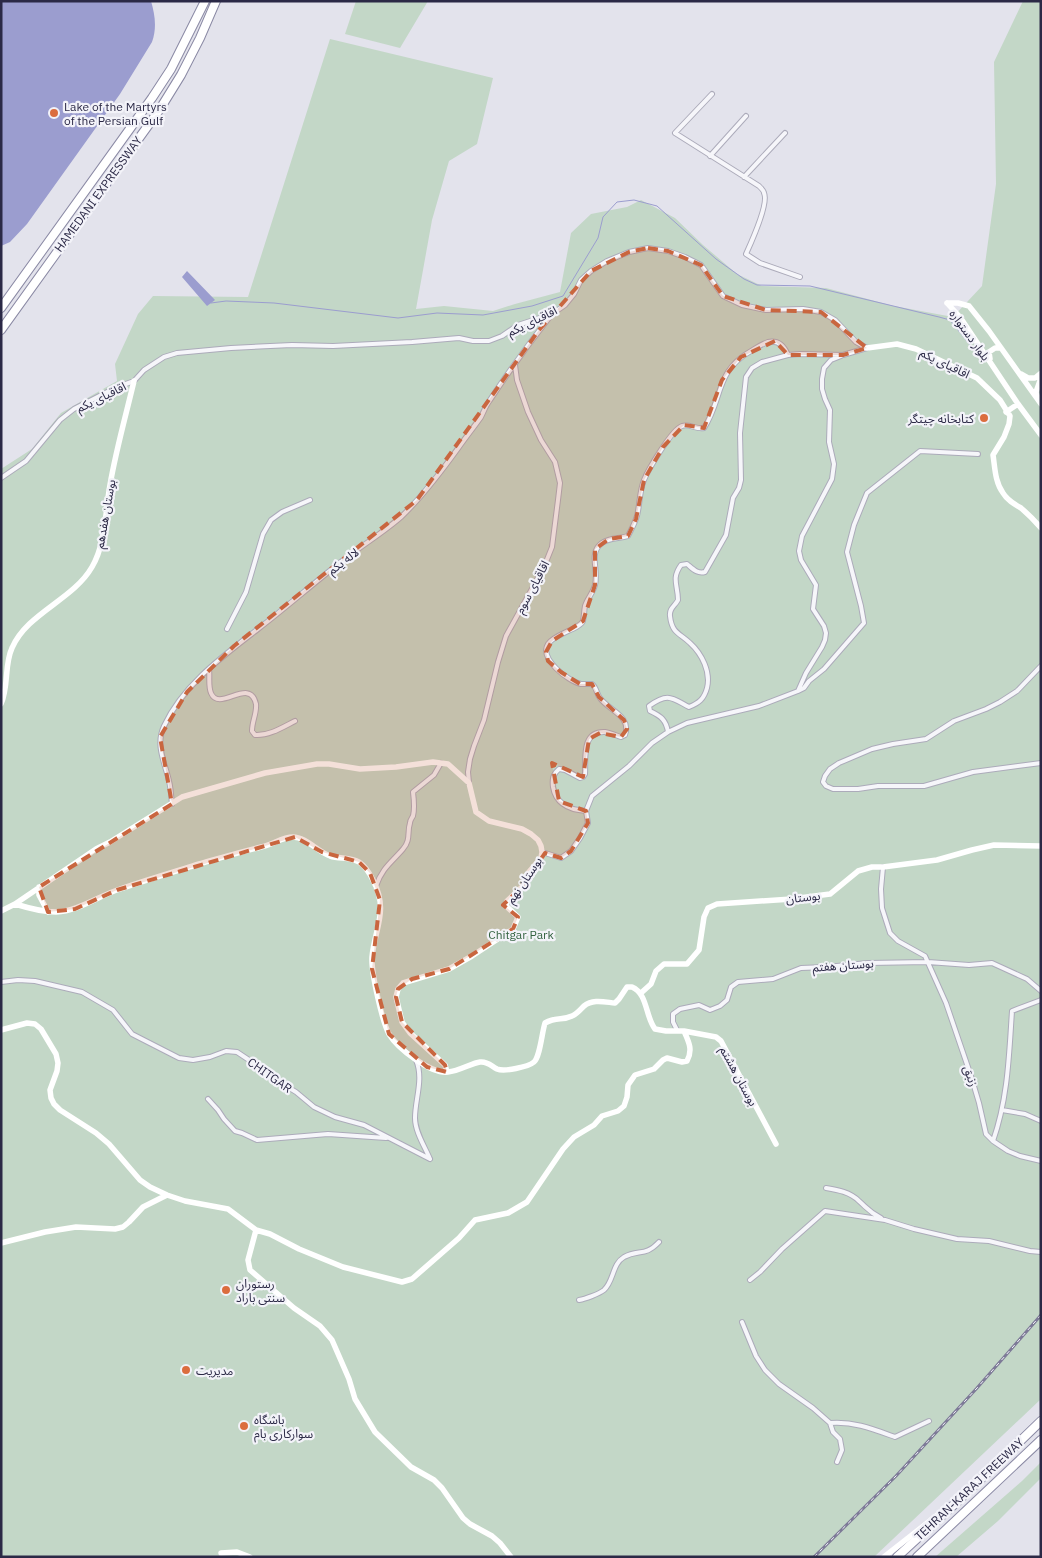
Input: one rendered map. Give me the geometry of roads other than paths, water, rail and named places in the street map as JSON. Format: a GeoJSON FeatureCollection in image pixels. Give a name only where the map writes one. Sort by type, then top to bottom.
{"type":"FeatureCollection","features":[{"type":"Feature","properties":{"kind":"highway","name":"HAMEDANI EXPRESSWAY"},"geometry":{"type":"LineString","coordinates":[[1,308],[152,98],[171,68],[204,1]]}},
{"type":"Feature","properties":{"kind":"highway","name":"HAMEDANI EXPRESSWAY"},"geometry":{"type":"LineString","coordinates":[[1,330],[160,109],[181,75],[216,1]]}},
{"type":"Feature","properties":{"kind":"highway","name":"TEHRAN-KARAJ FREEWAY"},"geometry":{"type":"LineString","coordinates":[[897,1557],[1041,1421]]}},
{"type":"Feature","properties":{"kind":"highway","name":"TEHRAN-KARAJ FREEWAY"},"geometry":{"type":"LineString","coordinates":[[917,1557],[1041,1440]]}},
{"type":"Feature","properties":{"kind":"street"},"geometry":{"type":"LineString","coordinates":[[712,94],[675,133],[759,186],[764,192],[764,207],[746,254],[760,263],[800,277]]}},
{"type":"Feature","properties":{"kind":"street"},"geometry":{"type":"LineString","coordinates":[[710,156],[746,116]]}},
{"type":"Feature","properties":{"kind":"street"},"geometry":{"type":"LineString","coordinates":[[744,176],[784,133]]}},
{"type":"Feature","properties":{"kind":"street","name":"اقاقیای یکم"},"geometry":{"type":"LineString","coordinates":[[1,478],[26,461],[60,420],[74,409],[115,388],[134,381],[144,370],[164,357],[177,353],[231,348],[333,346],[459,338],[473,341],[489,341],[502,336],[518,325],[552,314],[565,305],[574,294],[581,280],[607,261],[629,252],[648,248],[668,251],[701,265],[722,296],[742,306],[766,310],[803,309],[821,312],[835,320],[856,342],[867,348],[896,344],[916,349],[977,378],[1000,400],[1010,416],[1004,437],[992,455],[996,479],[1002,493],[1041,528]]}},
{"type":"Feature","properties":{"kind":"street","name":"بلوار دستواره"},"geometry":{"type":"LineString","coordinates":[[1040,404],[969,306],[958,302],[948,303],[960,317],[1041,435]]}},
{"type":"Feature","properties":{"kind":"street","name":"لاله یکم"},"geometry":{"type":"LineString","coordinates":[[172,804],[170,784],[160,751],[160,737],[163,727],[177,705],[198,680],[234,646],[400,518],[435,480],[552,314]]}},
{"type":"Feature","properties":{"kind":"street"},"geometry":{"type":"LineString","coordinates":[[586,811],[566,807],[559,801],[554,793],[553,786],[555,773],[559,769],[565,770],[583,778],[585,774],[586,743],[589,738],[607,732],[620,737],[625,735],[626,724],[599,697],[596,687],[592,684],[580,684],[561,672],[548,660],[546,652],[548,644],[562,633],[579,626],[583,621],[586,605],[595,585],[594,556],[596,550],[609,539],[628,536],[636,519],[638,501],[644,480],[671,435],[684,425],[704,428],[715,407],[722,380],[734,363],[748,352],[766,343],[775,341],[786,348],[788,356]]}},
{"type":"Feature","properties":{"kind":"street"},"geometry":{"type":"LineString","coordinates":[[798,691],[806,673],[822,647],[826,633],[824,626],[813,609],[816,585],[801,560],[799,551],[802,536],[832,479],[834,464],[829,442],[830,410],[824,399],[822,389],[824,368],[831,360],[867,348]]}},
{"type":"Feature","properties":{"kind":"street"},"geometry":{"type":"LineString","coordinates":[[990,362],[989,352],[995,348],[1001,348]]}},
{"type":"Feature","properties":{"kind":"street"},"geometry":{"type":"LineString","coordinates":[[668,732],[667,724],[662,718],[650,711],[649,706],[655,701],[673,697],[689,707],[699,703],[705,693],[708,678],[703,659],[690,642],[678,635],[670,618],[670,609],[678,600],[676,572],[681,566],[686,564],[695,572],[705,572],[726,535],[733,498],[741,480],[740,433],[746,377],[752,368],[762,362],[788,356],[800,354],[843,355]]}},
{"type":"Feature","properties":{"kind":"street","name":"اقاقیای سوم"},"geometry":{"type":"LineString","coordinates":[[469,783],[470,759],[484,720],[506,636],[544,567],[552,547],[560,483],[555,462],[541,440],[528,412],[517,380],[515,364]]}},
{"type":"Feature","properties":{"kind":"street"},"geometry":{"type":"LineString","coordinates":[[1019,373],[1028,378],[1035,378],[1041,373]]}},
{"type":"Feature","properties":{"kind":"street"},"geometry":{"type":"LineString","coordinates":[[1040,404],[1036,392],[1041,378]]}},
{"type":"Feature","properties":{"kind":"street","name":"بوستان هفدهم"},"geometry":{"type":"LineString","coordinates":[[1,704],[12,648],[24,629],[78,585],[92,566],[102,542],[110,485],[134,381]]}},
{"type":"Feature","properties":{"kind":"street"},"geometry":{"type":"LineString","coordinates":[[1000,400],[1010,392]]}},
{"type":"Feature","properties":{"kind":"street"},"geometry":{"type":"LineString","coordinates":[[1006,412],[1018,404]]}},
{"type":"Feature","properties":{"kind":"street"},"geometry":{"type":"LineString","coordinates":[[1032,424],[1041,426]]}},
{"type":"Feature","properties":{"kind":"street"},"geometry":{"type":"LineString","coordinates":[[542,852],[561,858],[571,851],[588,823],[586,811],[592,796],[629,766],[652,743],[668,732],[687,723],[759,706],[804,688],[809,681],[824,669],[864,623],[862,606],[848,552],[854,525],[867,494],[920,451],[978,454]]}},
{"type":"Feature","properties":{"kind":"street"},"geometry":{"type":"LineString","coordinates":[[227,629],[246,592],[264,534],[271,520],[282,512],[310,500]]}},
{"type":"Feature","properties":{"kind":"street"},"geometry":{"type":"LineString","coordinates":[[1041,666],[1017,691],[1000,702],[954,722],[926,739],[872,749],[839,763],[830,769],[825,776],[824,782],[826,786],[833,789],[858,789],[878,786],[924,786],[973,772],[1041,763]]}},
{"type":"Feature","properties":{"kind":"street"},"geometry":{"type":"LineString","coordinates":[[209,669],[211,694],[214,698],[226,699],[241,693],[248,693],[253,696],[256,702],[256,710],[252,730],[255,735],[268,733],[295,720]]}},
{"type":"Feature","properties":{"kind":"street"},"geometry":{"type":"LineString","coordinates":[[1,911],[15,904],[96,849],[182,797],[264,773],[316,764],[330,764],[360,769],[441,763],[448,764],[469,783]]}},
{"type":"Feature","properties":{"kind":"street"},"geometry":{"type":"LineString","coordinates":[[376,886],[379,876],[404,848],[408,840],[409,824],[414,814],[413,792],[434,775],[441,763]]}},
{"type":"Feature","properties":{"kind":"street","name":"بوستان نهم"},"geometry":{"type":"LineString","coordinates":[[447,1072],[445,1065],[410,1033],[402,1022],[396,997],[398,990],[403,983],[412,979],[449,969],[512,929],[518,917],[506,906],[507,902],[522,886],[528,873],[541,858],[542,852],[538,840],[531,834],[522,829],[489,821],[476,812],[469,783]]}},
{"type":"Feature","properties":{"kind":"street"},"geometry":{"type":"LineString","coordinates":[[15,904],[48,912],[75,909],[126,887],[246,850],[269,845],[282,839],[295,837],[333,857],[347,858],[359,862],[370,873],[380,900],[381,912],[372,957],[375,984],[389,1034],[396,1043],[426,1067],[437,1071],[447,1072],[466,1068],[479,1062],[488,1063],[497,1069],[505,1070],[533,1063],[538,1056],[545,1023],[553,1018],[572,1016],[587,1004],[595,1001],[615,1003],[627,987],[632,987],[641,993]]}},
{"type":"Feature","properties":{"kind":"street","name":"بوستان"},"geometry":{"type":"LineString","coordinates":[[641,993],[651,984],[656,971],[664,964],[687,964],[699,950],[704,917],[708,908],[717,904],[792,899],[830,894],[858,871],[872,867],[937,860],[994,846],[1041,846]]}},
{"type":"Feature","properties":{"kind":"street"},"geometry":{"type":"LineString","coordinates":[[883,867],[880,889],[882,908],[890,933],[898,941],[925,956],[928,962]]}},
{"type":"Feature","properties":{"kind":"street"},"geometry":{"type":"LineString","coordinates":[[39,888],[39,895],[48,912]]}},
{"type":"Feature","properties":{"kind":"street","name":"بوستان هفتم"},"geometry":{"type":"LineString","coordinates":[[677,1030],[673,1022],[673,1014],[680,1009],[699,1005],[710,1010],[720,1006],[727,1000],[732,987],[738,982],[772,979],[801,968],[868,963],[928,962],[969,966],[992,963],[1027,979],[1041,991]]}},
{"type":"Feature","properties":{"kind":"street","name":"زنبق"},"geometry":{"type":"LineString","coordinates":[[928,962],[946,1003],[979,1103],[986,1134],[993,1141]]}},
{"type":"Feature","properties":{"kind":"street","name":"CHITGAR"},"geometry":{"type":"LineString","coordinates":[[1,982],[35,981],[82,992],[113,1010],[132,1034],[179,1058],[193,1060],[210,1057],[226,1051],[237,1052],[259,1070],[296,1092],[314,1107],[335,1117],[364,1125],[430,1159],[416,1125],[419,1067],[416,1059]]}},
{"type":"Feature","properties":{"kind":"street","name":"بوستان هشتم"},"geometry":{"type":"LineString","coordinates":[[641,993],[651,1023],[655,1029],[684,1031],[716,1037],[721,1041],[776,1144]]}},
{"type":"Feature","properties":{"kind":"street"},"geometry":{"type":"LineString","coordinates":[[1041,1000],[1012,1011],[1009,1067],[1002,1110],[993,1141],[1020,1156],[1041,1161]]}},
{"type":"Feature","properties":{"kind":"street"},"geometry":{"type":"LineString","coordinates":[[1,1030],[26,1023],[34,1024],[41,1029],[56,1054],[58,1063],[57,1072],[50,1090],[54,1104],[109,1144],[140,1180],[150,1187],[166,1195],[228,1210],[256,1230],[270,1234],[299,1249],[343,1267],[402,1282],[412,1279],[459,1238],[474,1220],[508,1213],[527,1202],[563,1149],[574,1137],[594,1125],[602,1116],[618,1111],[624,1106],[628,1085],[635,1075],[654,1069],[667,1058],[682,1062],[687,1061],[690,1056],[690,1045],[684,1031]]}},
{"type":"Feature","properties":{"kind":"street"},"geometry":{"type":"LineString","coordinates":[[208,1099],[235,1131],[257,1140],[328,1134],[388,1138]]}},
{"type":"Feature","properties":{"kind":"street"},"geometry":{"type":"LineString","coordinates":[[1002,1110],[1025,1114],[1041,1121]]}},
{"type":"Feature","properties":{"kind":"street"},"geometry":{"type":"LineString","coordinates":[[826,1188],[847,1193],[859,1200],[869,1212],[885,1220]]}},
{"type":"Feature","properties":{"kind":"street"},"geometry":{"type":"LineString","coordinates":[[1,1243],[45,1232],[76,1227],[115,1229],[122,1227],[143,1207],[166,1195]]}},
{"type":"Feature","properties":{"kind":"street"},"geometry":{"type":"LineString","coordinates":[[750,1280],[824,1210],[885,1220],[957,1239],[989,1241],[1041,1252]]}},
{"type":"Feature","properties":{"kind":"street"},"geometry":{"type":"LineString","coordinates":[[256,1230],[248,1260],[250,1270],[294,1308],[320,1326],[332,1340],[355,1399],[375,1432],[411,1467],[434,1480],[442,1488],[462,1518],[492,1536],[511,1557]]}},
{"type":"Feature","properties":{"kind":"street"},"geometry":{"type":"LineString","coordinates":[[579,1300],[604,1290],[616,1265],[623,1258],[652,1250],[659,1242]]}},
{"type":"Feature","properties":{"kind":"street"},"geometry":{"type":"LineString","coordinates":[[742,1322],[756,1356],[765,1370],[779,1384],[813,1408],[830,1423],[833,1432],[840,1439],[842,1450],[837,1462]]}},
{"type":"Feature","properties":{"kind":"street"},"geometry":{"type":"LineString","coordinates":[[830,1423],[844,1422],[860,1425],[895,1437],[929,1421]]}},
{"type":"Feature","properties":{"kind":"street"},"geometry":{"type":"LineString","coordinates":[[884,1557],[942,1511],[959,1500]]}},
{"type":"Feature","properties":{"kind":"street"},"geometry":{"type":"LineString","coordinates":[[221,1552],[237,1552],[250,1557]]}},
{"type":"Feature","properties":{"kind":"water","name":"Lake of the Martyrs of the Persian Gulf"},"geometry":{"type":"Polygon","coordinates":[[[1,1],[151,1],[155,27],[152,42],[120,94],[27,224],[10,242],[1,246],[1,1]]]}},
{"type":"Feature","properties":{"kind":"water"},"geometry":{"type":"Polygon","coordinates":[[[187,271],[215,300],[207,306],[182,277],[187,271]]]}},
{"type":"Feature","properties":{"kind":"waterway"},"geometry":{"type":"LineString","coordinates":[[211,303],[226,301],[274,303],[398,318],[437,313],[483,315],[532,306],[563,296],[598,238],[603,217],[617,202],[634,200],[657,206],[716,259],[744,279],[757,285],[810,286],[950,320],[970,345]]}},
{"type":"Feature","properties":{"kind":"railway"},"geometry":{"type":"LineString","coordinates":[[814,1557],[896,1476],[1041,1315]]}},
{"type":"Feature","properties":{"kind":"place","name":"Lake of the Martyrs of the Persian Gulf"},"geometry":{"type":"Point","coordinates":[54,113]}},
{"type":"Feature","properties":{"kind":"place","name":"کتابخانه چیتگر"},"geometry":{"type":"Point","coordinates":[984,418]}},
{"type":"Feature","properties":{"kind":"place","name":"رستوران سنتی باراد"},"geometry":{"type":"Point","coordinates":[226,1290]}},
{"type":"Feature","properties":{"kind":"place","name":"مدیریت"},"geometry":{"type":"Point","coordinates":[186,1370]}},
{"type":"Feature","properties":{"kind":"place","name":"باشگاه سوارکاری بام"},"geometry":{"type":"Point","coordinates":[244,1426]}},
{"type":"Feature","properties":{"kind":"park label","name":"Chitgar Park"},"geometry":{"type":"Point","coordinates":[521,934]}}]}
